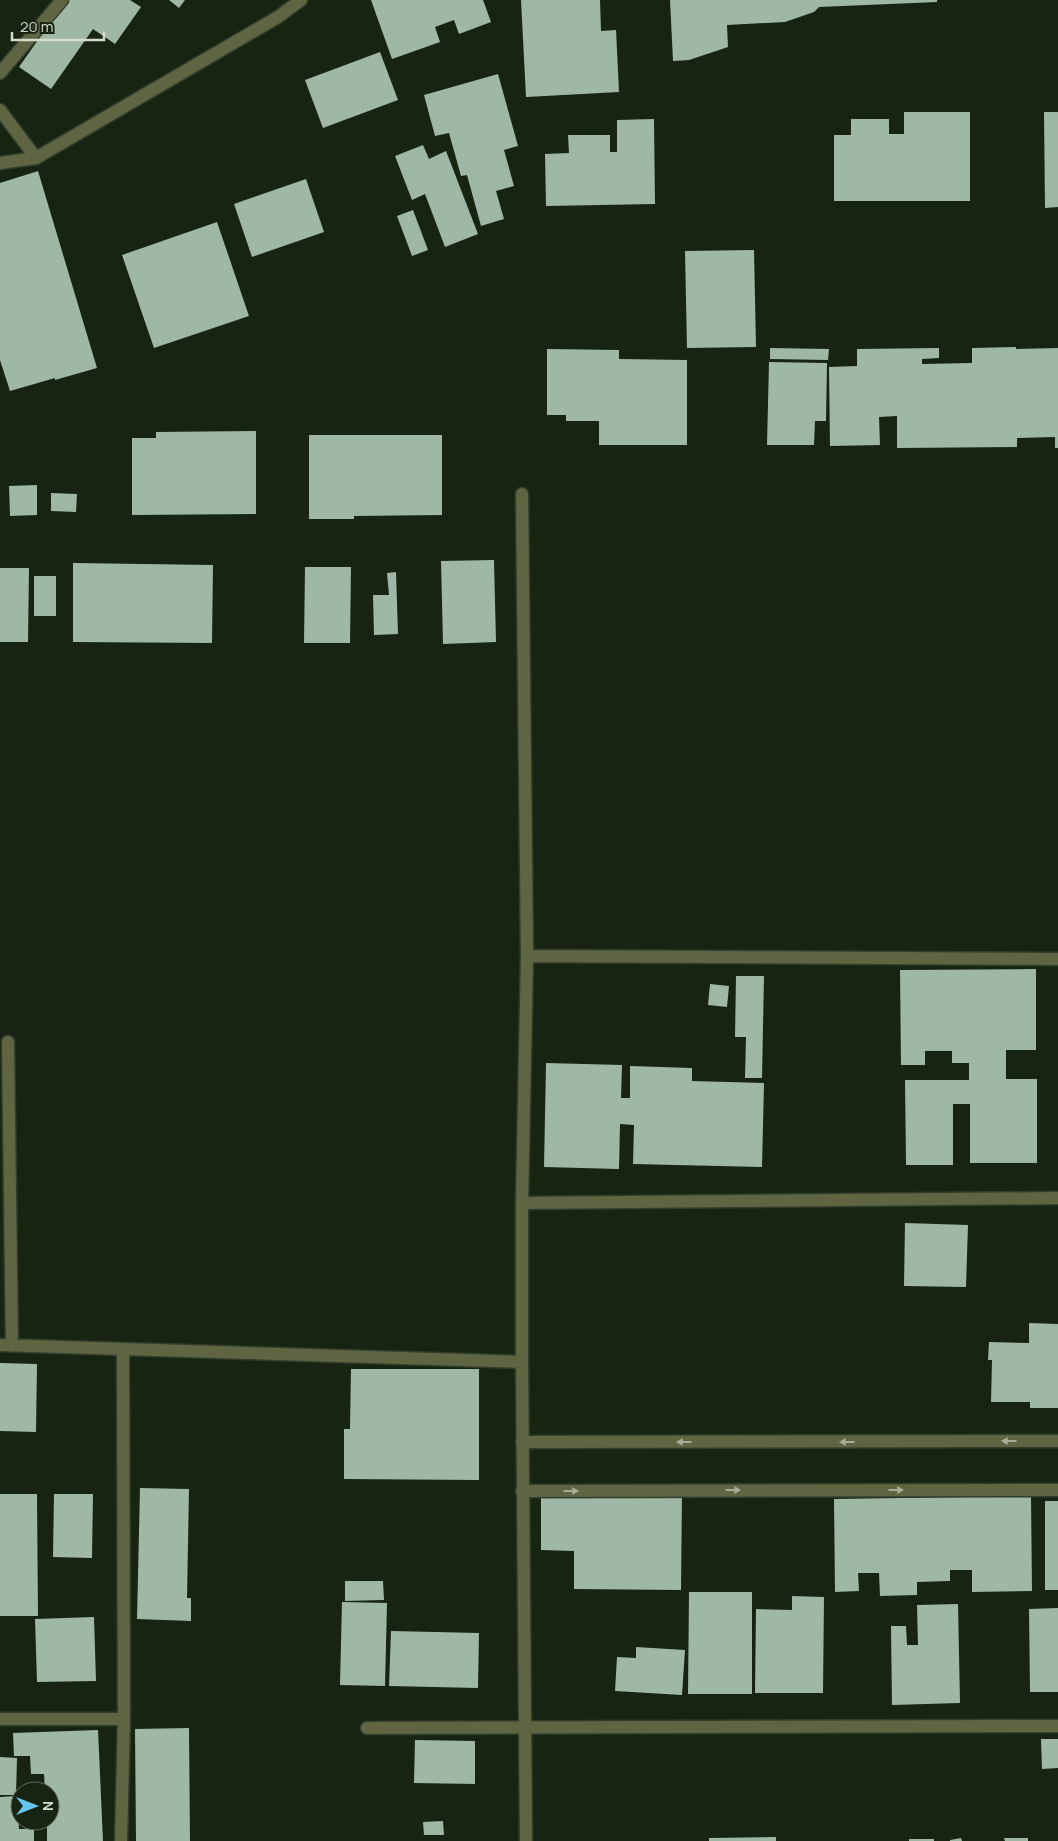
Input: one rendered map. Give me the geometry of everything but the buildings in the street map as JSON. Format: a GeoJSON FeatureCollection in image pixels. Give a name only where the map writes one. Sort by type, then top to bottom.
{"type":"FeatureCollection","features":[{"type":"Feature","properties":{"kind":"street"},"geometry":{"type":"LineString","coordinates":[[0,73],[62,0]]}},
{"type":"Feature","properties":{"kind":"street"},"geometry":{"type":"LineString","coordinates":[[0,163],[36,158],[278,16],[301,0]]}},
{"type":"Feature","properties":{"kind":"street"},"geometry":{"type":"LineString","coordinates":[[0,110],[36,158]]}},
{"type":"Feature","properties":{"kind":"street"},"geometry":{"type":"LineString","coordinates":[[522,494],[528,956],[522,1202],[522,1491],[526,1841]]}},
{"type":"Feature","properties":{"kind":"street"},"geometry":{"type":"LineString","coordinates":[[528,956],[1058,959]]}},
{"type":"Feature","properties":{"kind":"street"},"geometry":{"type":"LineString","coordinates":[[8,1042],[5,1165],[6,1346],[522,1362]]}},
{"type":"Feature","properties":{"kind":"street"},"geometry":{"type":"LineString","coordinates":[[522,1202],[1058,1198]]}},
{"type":"Feature","properties":{"kind":"street"},"geometry":{"type":"LineString","coordinates":[[121,1841],[124,1719],[123,1349]]}},
{"type":"Feature","properties":{"kind":"street"},"geometry":{"type":"LineString","coordinates":[[522,1442],[1058,1441]]}},
{"type":"Feature","properties":{"kind":"street"},"geometry":{"type":"LineString","coordinates":[[522,1491],[1058,1490]]}},
{"type":"Feature","properties":{"kind":"street"},"geometry":{"type":"LineString","coordinates":[[0,1720],[124,1719]]}},
{"type":"Feature","properties":{"kind":"street"},"geometry":{"type":"LineString","coordinates":[[368,1728],[1058,1726]]}}]}
